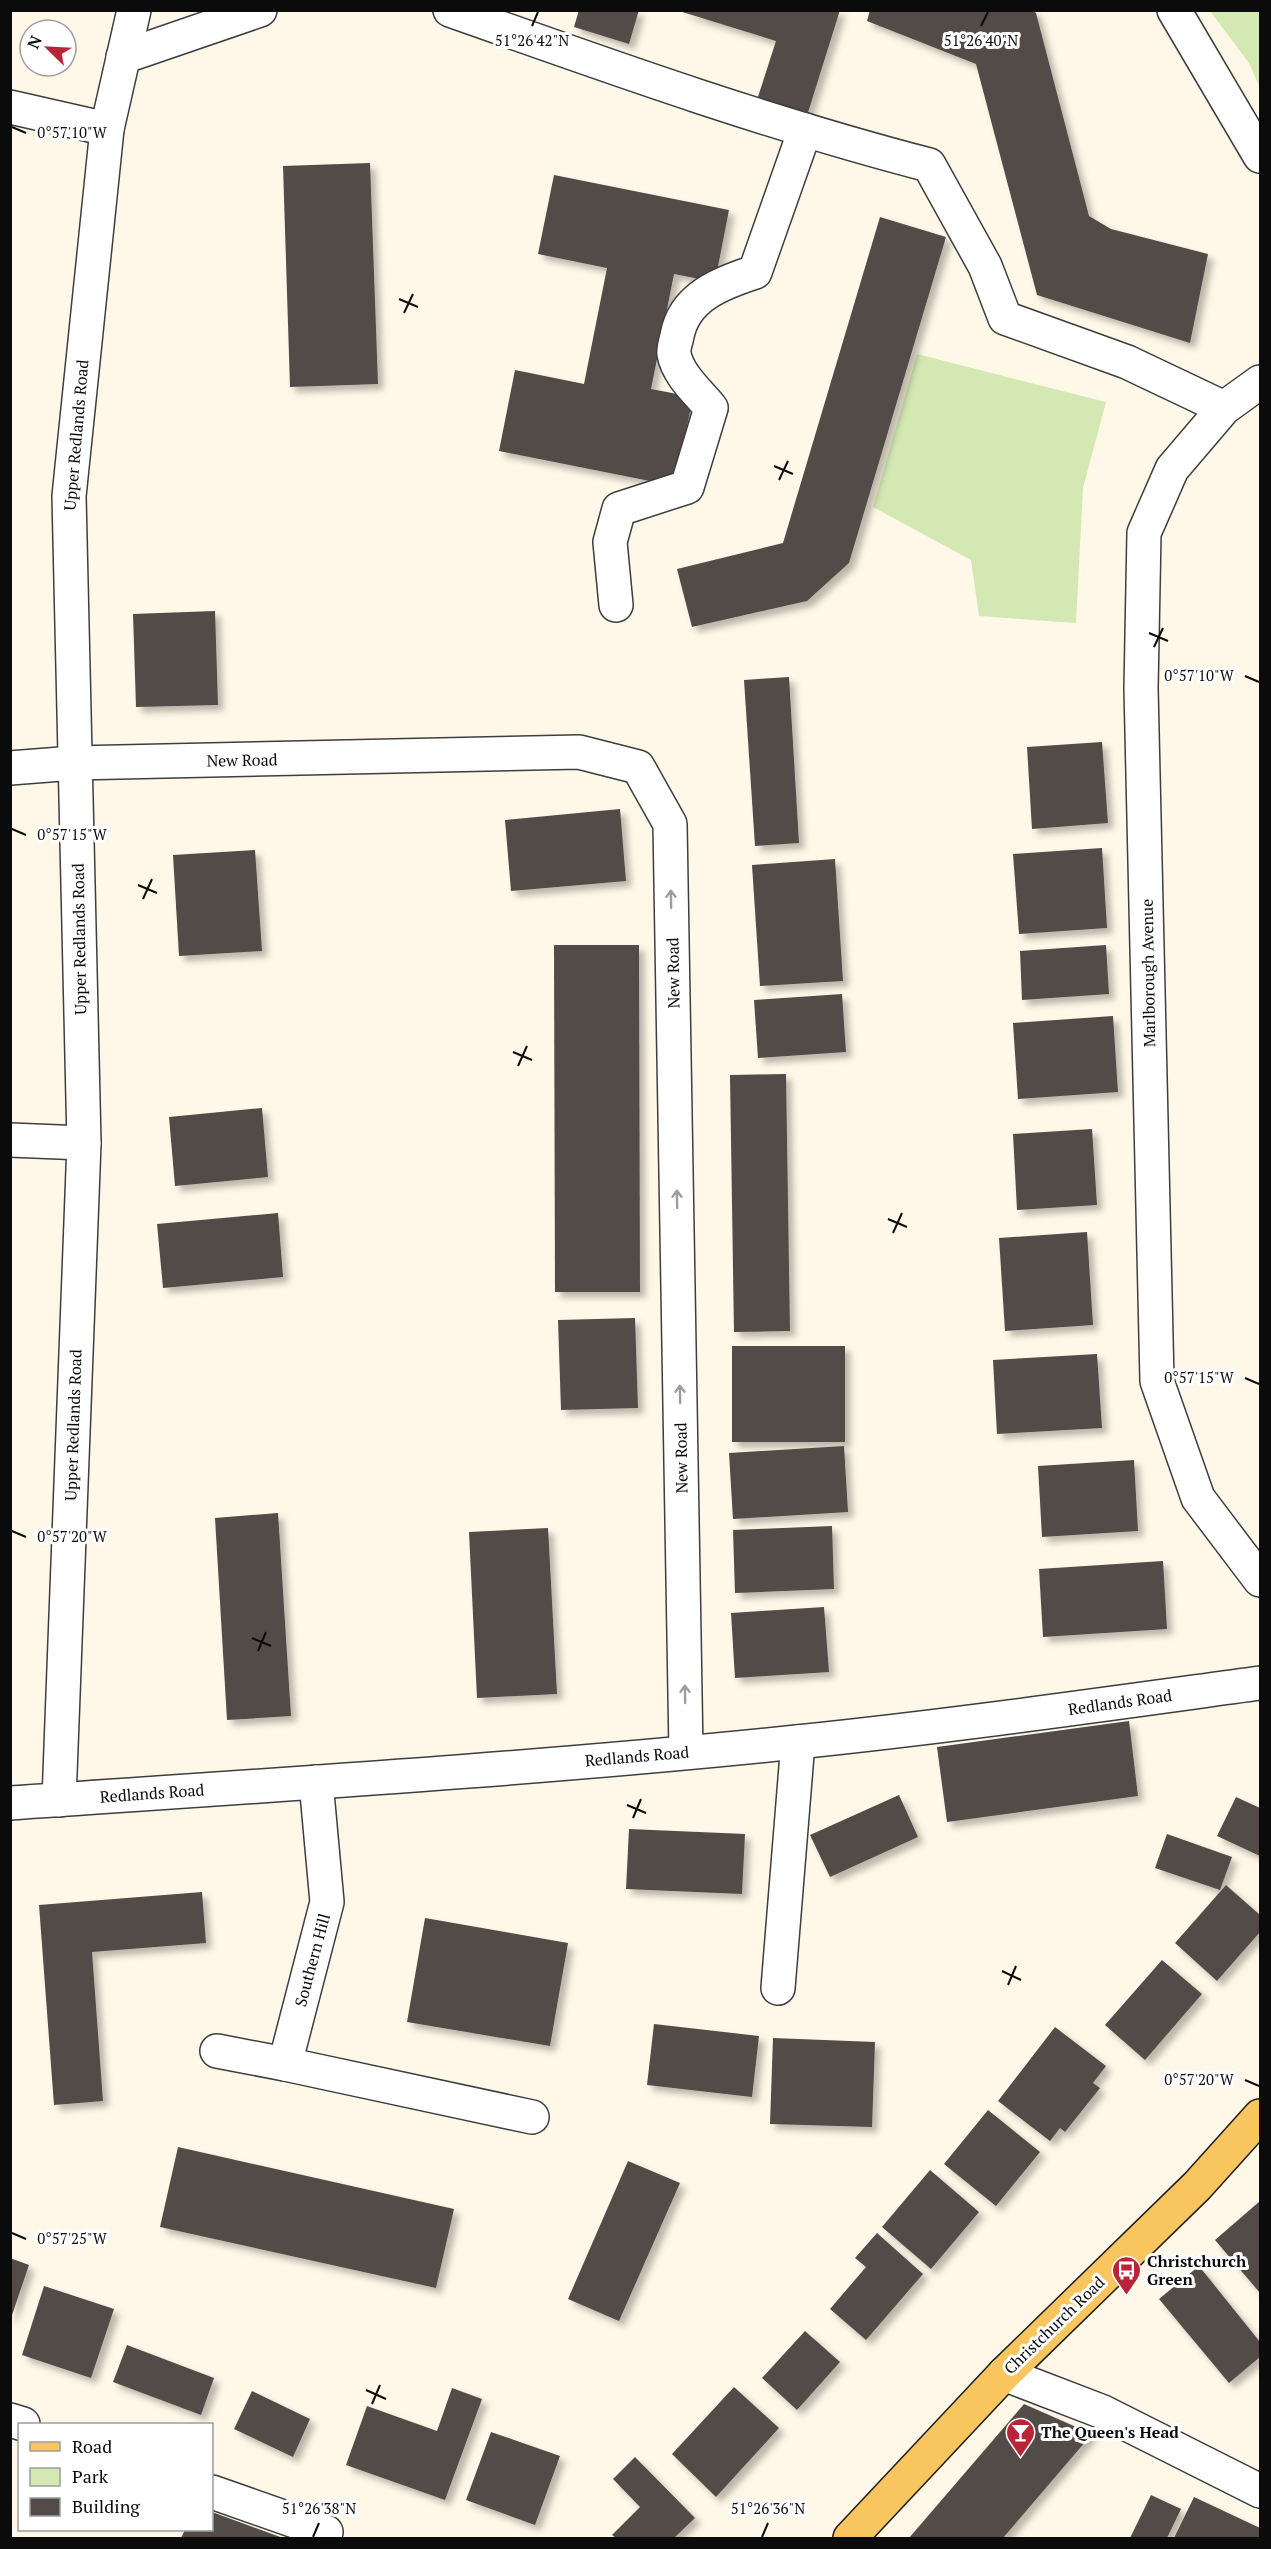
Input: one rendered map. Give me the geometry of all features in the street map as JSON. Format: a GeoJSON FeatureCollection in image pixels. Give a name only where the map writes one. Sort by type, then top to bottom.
{"type":"FeatureCollection","features":[{"type":"Feature","properties":{"kind":"main road","name":"Christchurch Road"},"geometry":{"type":"LineString","coordinates":[[850,2538],[1004,2374],[1197,2186],[1260,2115]]}},
{"type":"Feature","properties":{"kind":"street","name":"Upper Redlands Road"},"geometry":{"type":"LineString","coordinates":[[59,1800],[84,1143],[69,496],[107,129],[134,10]]}},
{"type":"Feature","properties":{"kind":"street"},"geometry":{"type":"LineString","coordinates":[[123,57],[261,10]]}},
{"type":"Feature","properties":{"kind":"street"},"geometry":{"type":"LineString","coordinates":[[450,10],[680,90],[805,130],[929,165],[985,266],[1005,318],[1127,362],[1224,408]]}},
{"type":"Feature","properties":{"kind":"street"},"geometry":{"type":"LineString","coordinates":[[1174,10],[1260,156]]}},
{"type":"Feature","properties":{"kind":"street"},"geometry":{"type":"LineString","coordinates":[[10,107],[107,129]]}},
{"type":"Feature","properties":{"kind":"street"},"geometry":{"type":"LineString","coordinates":[[616,605],[610,542],[619,509],[687,487],[711,408],[684,376],[674,353],[680,321],[696,300],[722,283],[755,272],[805,130]]}},
{"type":"Feature","properties":{"kind":"street","name":"Marlborough Avenue"},"geometry":{"type":"LineString","coordinates":[[1260,382],[1224,408],[1172,469],[1144,532],[1141,688],[1157,1381],[1198,1498],[1260,1580]]}},
{"type":"Feature","properties":{"kind":"street","name":"New Road"},"geometry":{"type":"LineString","coordinates":[[10,768],[74,764],[579,752],[638,767],[670,824],[686,1752]]}},
{"type":"Feature","properties":{"kind":"street"},"geometry":{"type":"LineString","coordinates":[[10,1140],[84,1143]]}},
{"type":"Feature","properties":{"kind":"street","name":"Redlands Road"},"geometry":{"type":"LineString","coordinates":[[10,1803],[316,1782],[798,1742],[1260,1683]]}},
{"type":"Feature","properties":{"kind":"street"},"geometry":{"type":"LineString","coordinates":[[778,1988],[798,1742]]}},
{"type":"Feature","properties":{"kind":"street","name":"Southern Hill"},"geometry":{"type":"LineString","coordinates":[[285,2064],[327,1902],[316,1782]]}},
{"type":"Feature","properties":{"kind":"street"},"geometry":{"type":"LineString","coordinates":[[217,2051],[532,2117]]}},
{"type":"Feature","properties":{"kind":"street"},"geometry":{"type":"LineString","coordinates":[[1004,2374],[1103,2412],[1260,2491]]}},
{"type":"Feature","properties":{"kind":"street"},"geometry":{"type":"LineString","coordinates":[[213,2492],[331,2536]]}},
{"type":"Feature","properties":{"kind":"green space"},"geometry":{"type":"Polygon","coordinates":[[[1210,11],[1260,11],[1260,88],[1249,63],[1210,11]]]}},
{"type":"Feature","properties":{"kind":"green space"},"geometry":{"type":"Polygon","coordinates":[[[917,354],[1106,402],[1083,488],[1076,623],[979,616],[971,560],[873,507],[917,354]]]}},
{"type":"Feature","properties":{"kind":"building"},"geometry":{"type":"Polygon","coordinates":[[[579,10],[639,10],[629,44],[574,27],[579,10]]]}},
{"type":"Feature","properties":{"kind":"building"},"geometry":{"type":"Polygon","coordinates":[[[840,10],[806,119],[756,103],[776,41],[679,11],[840,10]]]}},
{"type":"Feature","properties":{"kind":"building"},"geometry":{"type":"Polygon","coordinates":[[[870,10],[1033,10],[1036,13],[1089,216],[1111,229],[1208,254],[1190,343],[1037,295],[976,64],[867,21],[870,10]]]}},
{"type":"Feature","properties":{"kind":"building"},"geometry":{"type":"Polygon","coordinates":[[[370,163],[378,384],[290,387],[283,166],[370,163]]]}},
{"type":"Feature","properties":{"kind":"building"},"geometry":{"type":"Polygon","coordinates":[[[554,175],[729,210],[715,282],[674,274],[651,389],[693,397],[675,486],[499,451],[515,370],[584,384],[607,268],[538,254],[554,175]]]}},
{"type":"Feature","properties":{"kind":"building"},"geometry":{"type":"Polygon","coordinates":[[[880,217],[946,237],[849,563],[807,601],[692,627],[677,569],[783,543],[880,217]]]}},
{"type":"Feature","properties":{"kind":"building"},"geometry":{"type":"Polygon","coordinates":[[[215,611],[218,705],[136,707],[133,614],[215,611]]]}},
{"type":"Feature","properties":{"kind":"building"},"geometry":{"type":"Polygon","coordinates":[[[789,677],[799,843],[755,846],[744,680],[789,677]]]}},
{"type":"Feature","properties":{"kind":"building"},"geometry":{"type":"Polygon","coordinates":[[[1102,742],[1108,823],[1032,829],[1027,747],[1102,742]]]}},
{"type":"Feature","properties":{"kind":"building"},"geometry":{"type":"Polygon","coordinates":[[[620,809],[626,881],[511,891],[505,820],[620,809]]]}},
{"type":"Feature","properties":{"kind":"building"},"geometry":{"type":"Polygon","coordinates":[[[1102,848],[1107,928],[1019,934],[1013,854],[1102,848]]]}},
{"type":"Feature","properties":{"kind":"building"},"geometry":{"type":"Polygon","coordinates":[[[255,850],[262,951],[179,956],[173,855],[255,850]]]}},
{"type":"Feature","properties":{"kind":"building"},"geometry":{"type":"Polygon","coordinates":[[[835,859],[843,981],[760,986],[752,865],[835,859]]]}},
{"type":"Feature","properties":{"kind":"building"},"geometry":{"type":"Polygon","coordinates":[[[554,945],[639,945],[640,1292],[555,1292],[554,945]]]}},
{"type":"Feature","properties":{"kind":"building"},"geometry":{"type":"Polygon","coordinates":[[[1106,945],[1109,994],[1022,1000],[1020,951],[1106,945]]]}},
{"type":"Feature","properties":{"kind":"building"},"geometry":{"type":"Polygon","coordinates":[[[842,994],[846,1052],[758,1058],[754,1000],[842,994]]]}},
{"type":"Feature","properties":{"kind":"building"},"geometry":{"type":"Polygon","coordinates":[[[1113,1016],[1118,1092],[1018,1099],[1013,1023],[1113,1016]]]}},
{"type":"Feature","properties":{"kind":"building"},"geometry":{"type":"Polygon","coordinates":[[[786,1074],[790,1331],[734,1332],[730,1075],[786,1074]]]}},
{"type":"Feature","properties":{"kind":"building"},"geometry":{"type":"Polygon","coordinates":[[[262,1108],[268,1177],[175,1186],[169,1117],[262,1108]]]}},
{"type":"Feature","properties":{"kind":"building"},"geometry":{"type":"Polygon","coordinates":[[[1092,1129],[1097,1205],[1017,1210],[1013,1134],[1092,1129]]]}},
{"type":"Feature","properties":{"kind":"building"},"geometry":{"type":"Polygon","coordinates":[[[278,1213],[283,1277],[163,1288],[157,1224],[278,1213]]]}},
{"type":"Feature","properties":{"kind":"building"},"geometry":{"type":"Polygon","coordinates":[[[1087,1232],[1093,1325],[1005,1331],[999,1238],[1087,1232]]]}},
{"type":"Feature","properties":{"kind":"building"},"geometry":{"type":"Polygon","coordinates":[[[635,1318],[638,1408],[561,1410],[558,1320],[635,1318]]]}},
{"type":"Feature","properties":{"kind":"building"},"geometry":{"type":"Polygon","coordinates":[[[732,1346],[845,1346],[845,1442],[732,1442],[732,1346]]]}},
{"type":"Feature","properties":{"kind":"building"},"geometry":{"type":"Polygon","coordinates":[[[1097,1354],[1102,1428],[997,1434],[993,1360],[1097,1354]]]}},
{"type":"Feature","properties":{"kind":"building"},"geometry":{"type":"Polygon","coordinates":[[[844,1446],[848,1512],[733,1519],[729,1453],[844,1446]]]}},
{"type":"Feature","properties":{"kind":"building"},"geometry":{"type":"Polygon","coordinates":[[[1134,1460],[1138,1531],[1042,1537],[1038,1466],[1134,1460]]]}},
{"type":"Feature","properties":{"kind":"building"},"geometry":{"type":"Polygon","coordinates":[[[278,1513],[291,1716],[227,1720],[215,1518],[278,1513]]]}},
{"type":"Feature","properties":{"kind":"building"},"geometry":{"type":"Polygon","coordinates":[[[832,1526],[834,1589],[735,1593],[733,1530],[832,1526]]]}},
{"type":"Feature","properties":{"kind":"building"},"geometry":{"type":"Polygon","coordinates":[[[548,1528],[557,1694],[477,1698],[469,1532],[548,1528]]]}},
{"type":"Feature","properties":{"kind":"building"},"geometry":{"type":"Polygon","coordinates":[[[1163,1561],[1167,1629],[1043,1637],[1039,1569],[1163,1561]]]}},
{"type":"Feature","properties":{"kind":"building"},"geometry":{"type":"Polygon","coordinates":[[[824,1607],[829,1672],[735,1678],[731,1613],[824,1607]]]}},
{"type":"Feature","properties":{"kind":"building"},"geometry":{"type":"Polygon","coordinates":[[[1129,1721],[1138,1796],[947,1822],[937,1747],[1129,1721]]]}},
{"type":"Feature","properties":{"kind":"building"},"geometry":{"type":"Polygon","coordinates":[[[899,1795],[918,1837],[830,1877],[810,1835],[899,1795]]]}},
{"type":"Feature","properties":{"kind":"building"},"geometry":{"type":"Polygon","coordinates":[[[1236,1797],[1260,1808],[1260,1856],[1217,1836],[1236,1797]]]}},
{"type":"Feature","properties":{"kind":"building"},"geometry":{"type":"Polygon","coordinates":[[[629,1829],[745,1834],[742,1894],[626,1889],[629,1829]]]}},
{"type":"Feature","properties":{"kind":"building"},"geometry":{"type":"Polygon","coordinates":[[[1167,1834],[1232,1857],[1220,1890],[1155,1868],[1167,1834]]]}},
{"type":"Feature","properties":{"kind":"building"},"geometry":{"type":"Polygon","coordinates":[[[1226,1885],[1260,1915],[1260,1932],[1217,1981],[1175,1943],[1226,1885]]]}},
{"type":"Feature","properties":{"kind":"building"},"geometry":{"type":"Polygon","coordinates":[[[202,1892],[206,1943],[92,1952],[103,2101],[54,2105],[39,1905],[202,1892]]]}},
{"type":"Feature","properties":{"kind":"building"},"geometry":{"type":"Polygon","coordinates":[[[425,1918],[568,1943],[550,2046],[407,2022],[425,1918]]]}},
{"type":"Feature","properties":{"kind":"building"},"geometry":{"type":"Polygon","coordinates":[[[1162,1960],[1202,1994],[1145,2060],[1105,2025],[1162,1960]]]}},
{"type":"Feature","properties":{"kind":"building"},"geometry":{"type":"Polygon","coordinates":[[[654,2024],[759,2036],[752,2097],[647,2085],[654,2024]]]}},
{"type":"Feature","properties":{"kind":"building"},"geometry":{"type":"Polygon","coordinates":[[[1055,2027],[1106,2066],[1093,2083],[1100,2088],[1065,2132],[1060,2128],[1050,2141],[998,2101],[1055,2027]]]}},
{"type":"Feature","properties":{"kind":"building"},"geometry":{"type":"Polygon","coordinates":[[[773,2038],[875,2042],[872,2127],[770,2124],[773,2038]]]}},
{"type":"Feature","properties":{"kind":"building"},"geometry":{"type":"Polygon","coordinates":[[[988,2110],[1040,2152],[996,2206],[944,2164],[988,2110]]]}},
{"type":"Feature","properties":{"kind":"building"},"geometry":{"type":"Polygon","coordinates":[[[178,2147],[454,2209],[436,2288],[160,2227],[178,2147]]]}},
{"type":"Feature","properties":{"kind":"building"},"geometry":{"type":"Polygon","coordinates":[[[628,2161],[680,2183],[619,2321],[568,2299],[628,2161]]]}},
{"type":"Feature","properties":{"kind":"building"},"geometry":{"type":"Polygon","coordinates":[[[930,2170],[979,2212],[931,2269],[882,2227],[930,2170]]]}},
{"type":"Feature","properties":{"kind":"building"},"geometry":{"type":"Polygon","coordinates":[[[1260,2201],[1260,2293],[1215,2240],[1260,2201]]]}},
{"type":"Feature","properties":{"kind":"building"},"geometry":{"type":"Polygon","coordinates":[[[877,2233],[923,2274],[866,2340],[830,2309],[866,2267],[855,2258],[877,2233]]]}},
{"type":"Feature","properties":{"kind":"building"},"geometry":{"type":"Polygon","coordinates":[[[10,2258],[29,2265],[11,2318],[10,2318],[10,2258]]]}},
{"type":"Feature","properties":{"kind":"building"},"geometry":{"type":"Polygon","coordinates":[[[1199,2266],[1260,2342],[1260,2357],[1229,2383],[1159,2299],[1199,2266]]]}},
{"type":"Feature","properties":{"kind":"building"},"geometry":{"type":"Polygon","coordinates":[[[44,2286],[114,2309],[91,2378],[22,2355],[44,2286]]]}},
{"type":"Feature","properties":{"kind":"building"},"geometry":{"type":"Polygon","coordinates":[[[805,2331],[840,2362],[797,2410],[762,2378],[805,2331]]]}},
{"type":"Feature","properties":{"kind":"building"},"geometry":{"type":"Polygon","coordinates":[[[127,2345],[214,2378],[201,2415],[113,2382],[127,2345]]]}},
{"type":"Feature","properties":{"kind":"building"},"geometry":{"type":"Polygon","coordinates":[[[734,2387],[779,2428],[716,2497],[672,2454],[734,2387]]]}},
{"type":"Feature","properties":{"kind":"building"},"geometry":{"type":"Polygon","coordinates":[[[452,2388],[482,2399],[445,2500],[346,2465],[367,2406],[437,2431],[452,2388]]]}},
{"type":"Feature","properties":{"kind":"building"},"geometry":{"type":"Polygon","coordinates":[[[252,2391],[310,2419],[293,2457],[234,2429],[252,2391]]]}},
{"type":"Feature","properties":{"kind":"building"},"geometry":{"type":"Polygon","coordinates":[[[1024,2404],[1092,2434],[1003,2538],[909,2538],[1024,2404]]]}},
{"type":"Feature","properties":{"kind":"building"},"geometry":{"type":"Polygon","coordinates":[[[491,2432],[560,2456],[535,2525],[466,2500],[491,2432]]]}},
{"type":"Feature","properties":{"kind":"building"},"geometry":{"type":"Polygon","coordinates":[[[635,2457],[695,2518],[674,2538],[616,2538],[612,2535],[640,2507],[613,2479],[635,2457]]]}},
{"type":"Feature","properties":{"kind":"building"},"geometry":{"type":"Polygon","coordinates":[[[1151,2495],[1181,2509],[1167,2538],[1130,2538],[1151,2495]]]}},
{"type":"Feature","properties":{"kind":"building"},"geometry":{"type":"Polygon","coordinates":[[[1194,2497],[1260,2528],[1260,2538],[1174,2538],[1194,2497]]]}},
{"type":"Feature","properties":{"kind":"building"},"geometry":{"type":"Polygon","coordinates":[[[213,2512],[283,2538],[181,2538],[184,2531],[213,2531],[213,2512]]]}},
{"type":"Feature","properties":{"kind":"place","name":"Christchurch Green"},"geometry":{"type":"Point","coordinates":[1126,2296]}},
{"type":"Feature","properties":{"kind":"place","name":"The Queen's Head"},"geometry":{"type":"Point","coordinates":[1020,2458]}}]}
